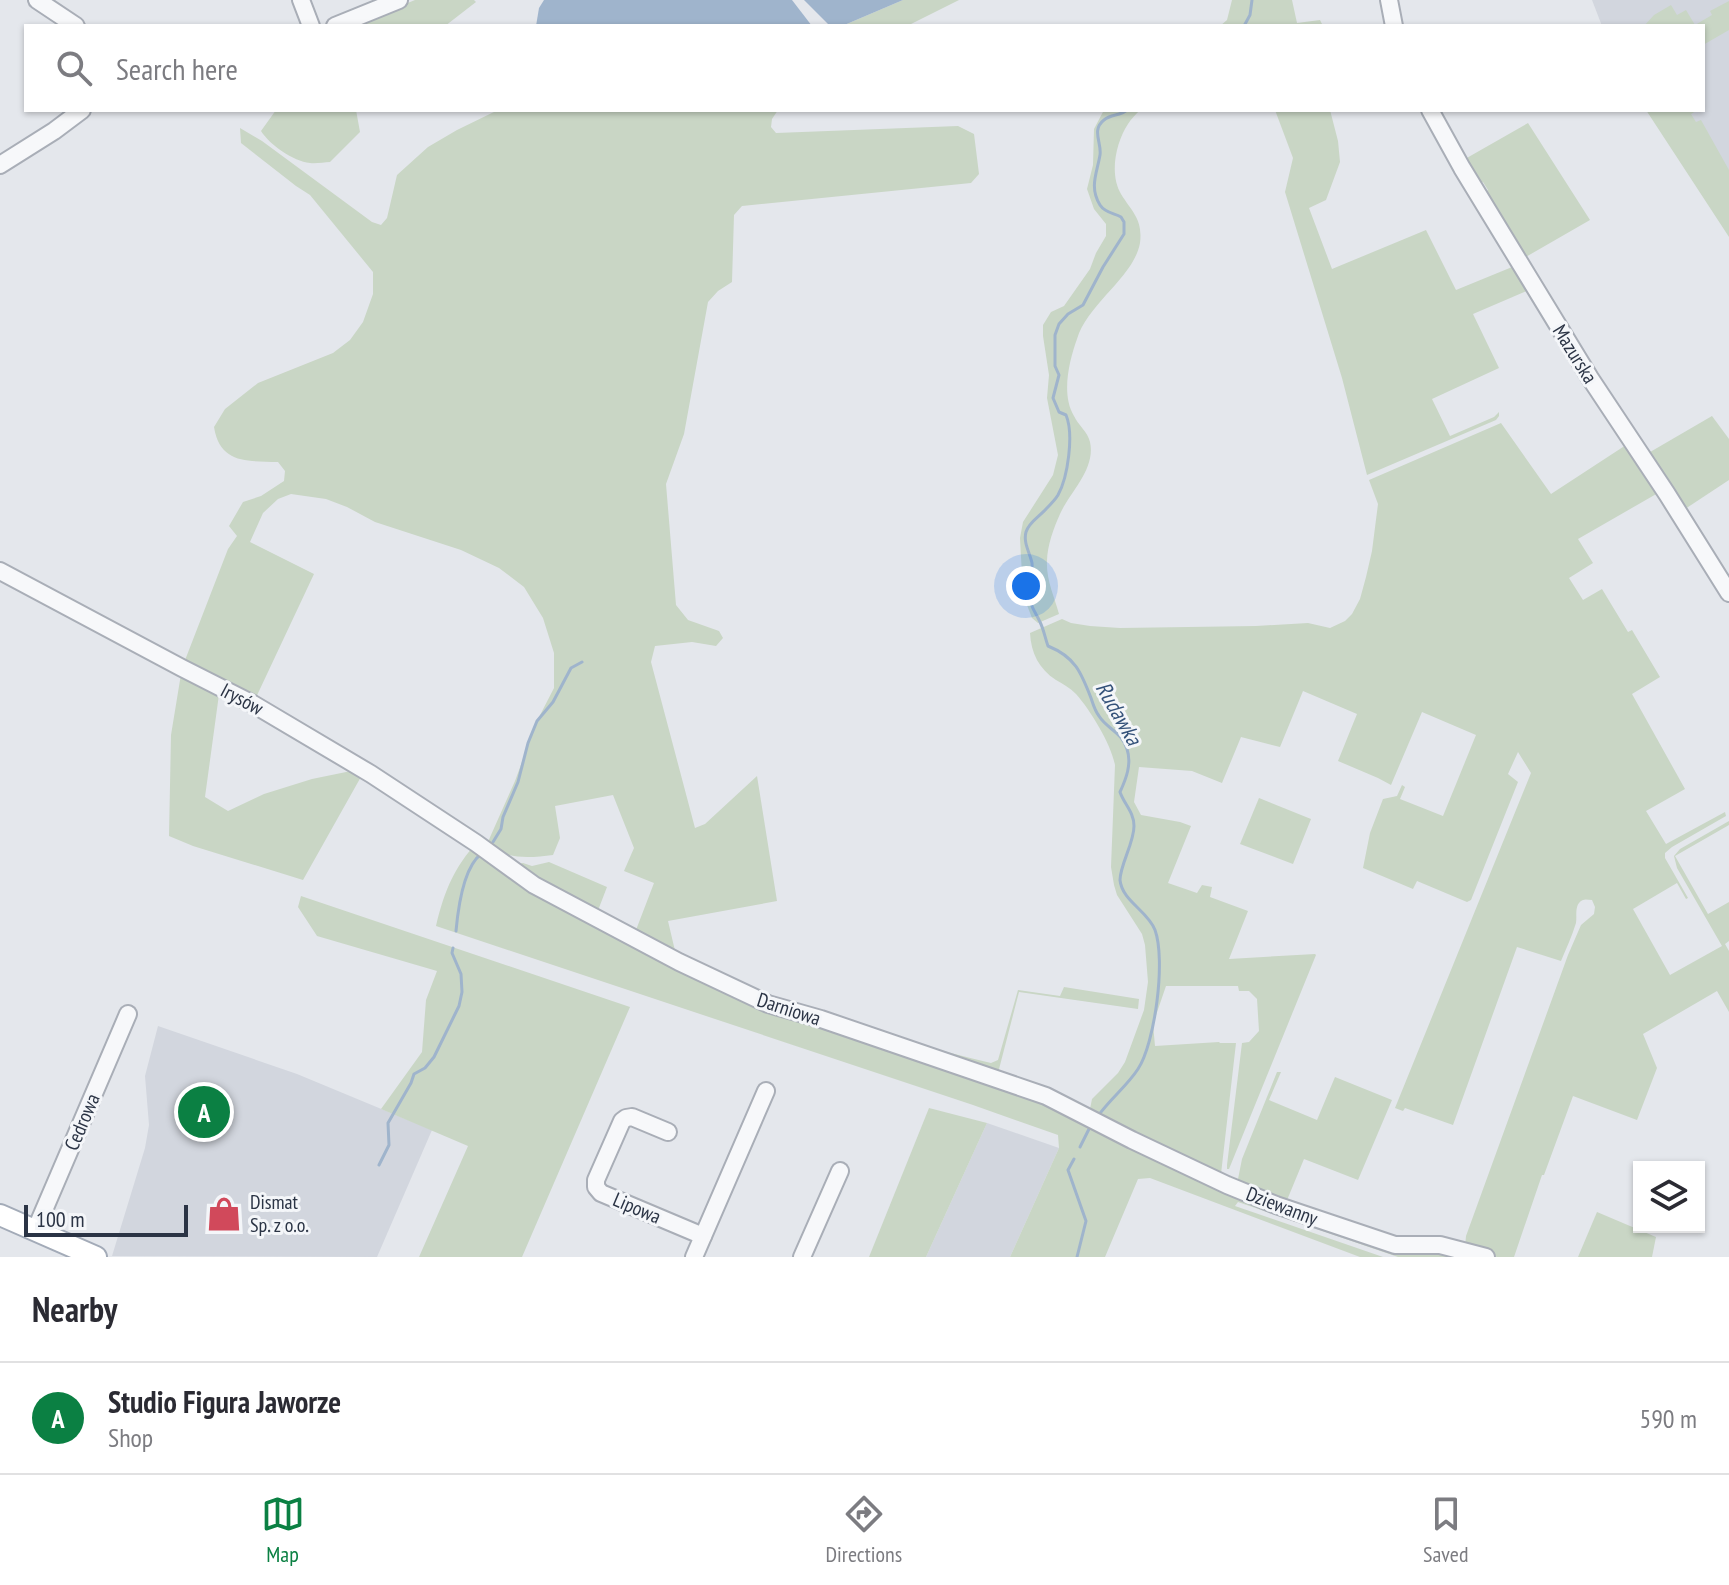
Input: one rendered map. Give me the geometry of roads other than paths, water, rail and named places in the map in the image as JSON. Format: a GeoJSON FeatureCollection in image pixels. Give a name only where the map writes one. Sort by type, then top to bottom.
{"type":"FeatureCollection","features":[{"type":"Feature","properties":{"kind":"main road"},"geometry":{"type":"LineString","coordinates":[[0,1215],[96,1257]]}},
{"type":"Feature","properties":{"kind":"street"},"geometry":{"type":"LineString","coordinates":[[37,0],[73,24]]}},
{"type":"Feature","properties":{"kind":"street"},"geometry":{"type":"LineString","coordinates":[[301,0],[310,24]]}},
{"type":"Feature","properties":{"kind":"street"},"geometry":{"type":"LineString","coordinates":[[340,24],[399,0]]}},
{"type":"Feature","properties":{"kind":"street"},"geometry":{"type":"LineString","coordinates":[[1389,0],[1394,24]]}},
{"type":"Feature","properties":{"kind":"street"},"geometry":{"type":"LineString","coordinates":[[0,165],[79,112]]}},
{"type":"Feature","properties":{"kind":"street","name":"Mazurska"},"geometry":{"type":"LineString","coordinates":[[1431,112],[1590,378],[1729,593]]}},
{"type":"Feature","properties":{"kind":"street","name":"Irysów"},"geometry":{"type":"LineString","coordinates":[[0,571],[253,704],[371,774],[505,863]]}},
{"type":"Feature","properties":{"kind":"street","name":"Darniowa"},"geometry":{"type":"LineString","coordinates":[[505,863],[534,885],[679,962],[768,1004],[999,1079],[1060,1102],[1097,1122]]}},
{"type":"Feature","properties":{"kind":"street","name":"Cedrowa"},"geometry":{"type":"LineString","coordinates":[[35,1231],[128,1014]]}},
{"type":"Feature","properties":{"kind":"street"},"geometry":{"type":"LineString","coordinates":[[694,1257],[766,1091]]}},
{"type":"Feature","properties":{"kind":"street","name":"Lipowa"},"geometry":{"type":"LineString","coordinates":[[668,1132],[632,1117],[622,1121],[596,1180],[596,1187],[601,1193],[703,1236]]}},
{"type":"Feature","properties":{"kind":"street","name":"Dziewanny"},"geometry":{"type":"LineString","coordinates":[[1097,1122],[1227,1185],[1314,1218],[1395,1245],[1440,1245],[1486,1257]]}},
{"type":"Feature","properties":{"kind":"street"},"geometry":{"type":"LineString","coordinates":[[802,1257],[840,1171]]}},
{"type":"Feature","properties":{"kind":"water"},"geometry":{"type":"Polygon","coordinates":[[[544,0],[792,0],[810,24],[536,24],[544,0]]]}},
{"type":"Feature","properties":{"kind":"water"},"geometry":{"type":"Polygon","coordinates":[[[804,0],[903,0],[847,24],[828,24],[804,0]]]}},
{"type":"Feature","properties":{"kind":"waterway","name":"Rudawka"},"geometry":{"type":"LineString","coordinates":[[1245,24],[1252,0]]}},
{"type":"Feature","properties":{"kind":"waterway","name":"Rudawka"},"geometry":{"type":"LineString","coordinates":[[1098,1116],[1134,1075],[1144,1057],[1157,1001],[1158,944],[1152,923],[1125,894],[1120,880],[1134,826],[1120,792],[1129,766],[1127,749],[1122,738],[1098,714],[1076,666],[1065,655],[1048,646],[1029,598],[1032,563],[1025,536],[1029,525],[1058,495],[1069,455],[1070,433],[1066,415],[1059,412],[1053,398],[1059,375],[1055,366],[1055,335],[1068,314],[1083,305],[1124,234],[1121,217],[1102,208],[1094,186],[1100,155],[1098,128],[1107,118],[1123,112]]}},
{"type":"Feature","properties":{"kind":"waterway"},"geometry":{"type":"LineString","coordinates":[[493,842],[501,829],[537,721],[553,702],[571,668],[582,662]]}},
{"type":"Feature","properties":{"kind":"waterway"},"geometry":{"type":"LineString","coordinates":[[456,931],[466,879],[481,854]]}},
{"type":"Feature","properties":{"kind":"waterway"},"geometry":{"type":"LineString","coordinates":[[379,1165],[389,1145],[388,1123],[414,1074],[425,1068],[434,1057],[459,1006],[461,974],[452,953],[453,948]]}},
{"type":"Feature","properties":{"kind":"waterway","name":"Rudawka"},"geometry":{"type":"LineString","coordinates":[[1080,1147],[1091,1125]]}},
{"type":"Feature","properties":{"kind":"waterway","name":"Rudawka"},"geometry":{"type":"LineString","coordinates":[[1074,1159],[1068,1170],[1086,1221],[1077,1257]]}},
{"type":"Feature","properties":{"kind":"place","name":"Studio Figura Jaworze"},"geometry":{"type":"Point","coordinates":[204,1112]}},
{"type":"Feature","properties":{"kind":"place","name":"Dismat Sp. z o.o."},"geometry":{"type":"Point","coordinates":[224,1214]}}]}
